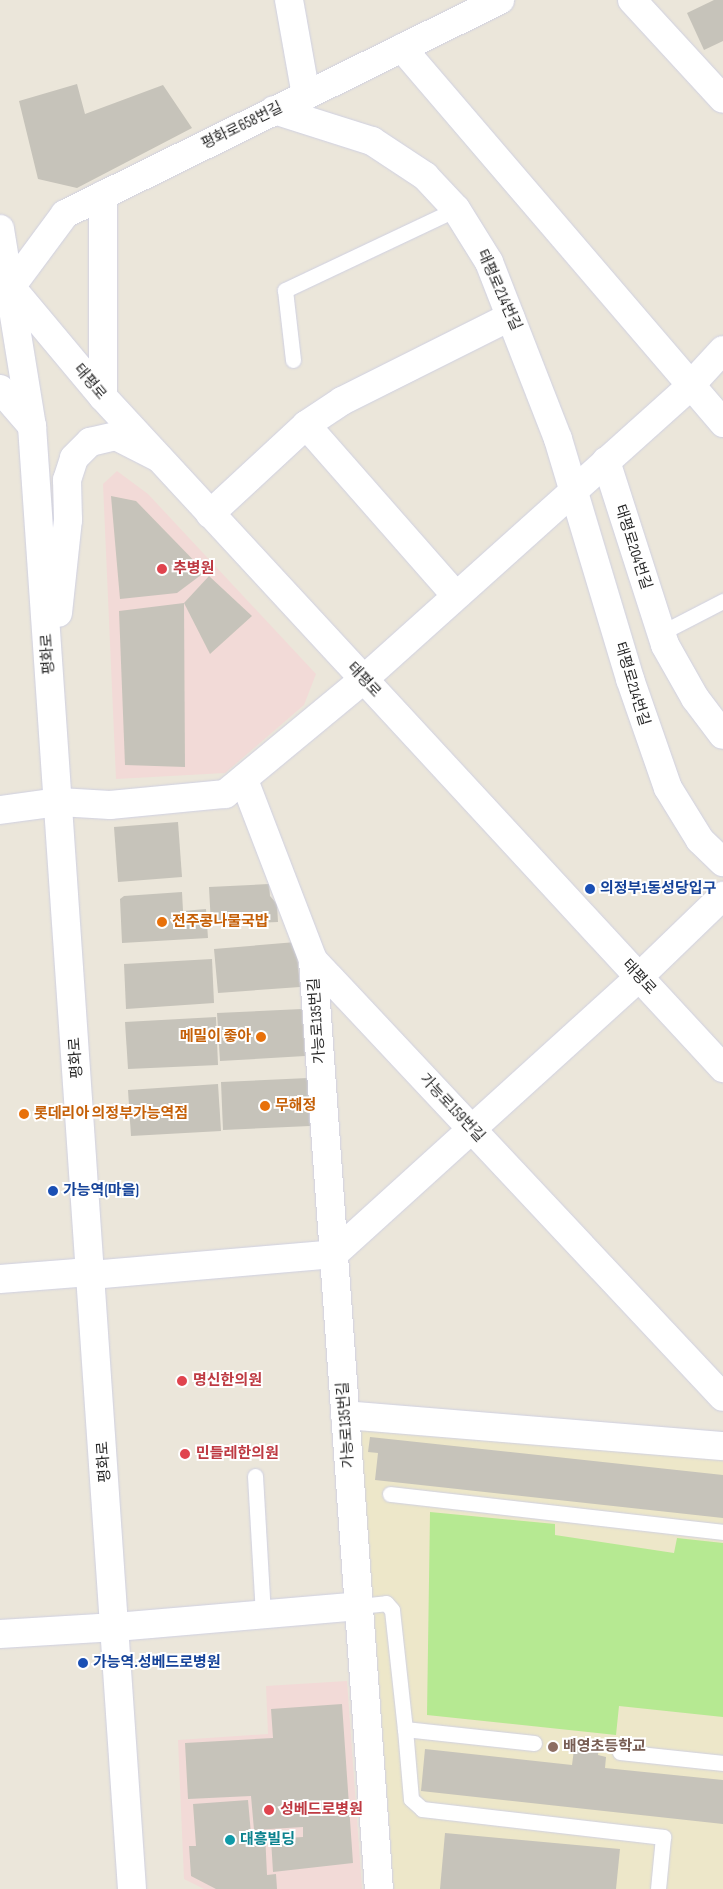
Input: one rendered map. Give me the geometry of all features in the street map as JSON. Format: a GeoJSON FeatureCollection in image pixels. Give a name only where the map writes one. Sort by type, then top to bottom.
{"type":"FeatureCollection","features":[{"type":"Feature","properties":{"kind":"street"},"geometry":{"type":"LineString","coordinates":[[289,0],[306,95]]}},
{"type":"Feature","properties":{"kind":"street","name":"평화로658번길"},"geometry":{"type":"LineString","coordinates":[[6,288],[65,214],[500,0]]}},
{"type":"Feature","properties":{"kind":"street"},"geometry":{"type":"LineString","coordinates":[[632,0],[723,99]]}},
{"type":"Feature","properties":{"kind":"street"},"geometry":{"type":"LineString","coordinates":[[402,48],[689,387],[723,423]]}},
{"type":"Feature","properties":{"kind":"street","name":"태평로214번길"},"geometry":{"type":"LineString","coordinates":[[274,110],[372,141],[425,176],[456,209],[489,262],[558,439],[633,688],[668,788],[700,840],[723,862]]}},
{"type":"Feature","properties":{"kind":"street"},"geometry":{"type":"LineString","coordinates":[[103,195],[103,397]]}},
{"type":"Feature","properties":{"kind":"street","name":"평화로"},"geometry":{"type":"LineString","coordinates":[[0,229],[6,288],[32,426],[131,1846],[132,1889]]}},
{"type":"Feature","properties":{"kind":"street","name":"태평로"},"geometry":{"type":"LineString","coordinates":[[6,288],[210,514],[723,1068]]}},
{"type":"Feature","properties":{"kind":"street"},"geometry":{"type":"LineString","coordinates":[[210,514],[306,425],[342,401],[510,317]]}},
{"type":"Feature","properties":{"kind":"street"},"geometry":{"type":"LineString","coordinates":[[0,810],[58,802],[110,805],[225,794],[364,679],[572,490],[689,387],[723,350]]}},
{"type":"Feature","properties":{"kind":"street"},"geometry":{"type":"LineString","coordinates":[[0,389],[32,426]]}},
{"type":"Feature","properties":{"kind":"street"},"geometry":{"type":"LineString","coordinates":[[306,425],[456,596]]}},
{"type":"Feature","properties":{"kind":"street"},"geometry":{"type":"LineString","coordinates":[[51,689],[68,520],[66,480],[74,458],[90,442],[116,436],[159,458]]}},
{"type":"Feature","properties":{"kind":"street","name":"태평로204번길"},"geometry":{"type":"LineString","coordinates":[[606,461],[661,633],[695,698],[723,735]]}},
{"type":"Feature","properties":{"kind":"street","name":"가능로159번길"},"geometry":{"type":"LineString","coordinates":[[244,780],[313,960],[723,1397]]}},
{"type":"Feature","properties":{"kind":"street"},"geometry":{"type":"LineString","coordinates":[[0,1279],[77,1273],[91,1275],[334,1254],[639,978],[723,896]]}},
{"type":"Feature","properties":{"kind":"street","name":"가능로135번길"},"geometry":{"type":"LineString","coordinates":[[313,960],[379,1889]]}},
{"type":"Feature","properties":{"kind":"street"},"geometry":{"type":"LineString","coordinates":[[345,1416],[723,1446]]}},
{"type":"Feature","properties":{"kind":"street"},"geometry":{"type":"LineString","coordinates":[[0,1634],[116,1628],[359,1606]]}},
{"type":"Feature","properties":{"kind":"street"},"geometry":{"type":"LineString","coordinates":[[113,1889],[131,1846]]}},
{"type":"Feature","properties":{"kind":"street"},"geometry":{"type":"LineString","coordinates":[[131,1846],[153,1889]]}},
{"type":"Feature","properties":{"kind":"lane"},"geometry":{"type":"LineString","coordinates":[[294,360],[285,290],[456,209]]}},
{"type":"Feature","properties":{"kind":"lane"},"geometry":{"type":"LineString","coordinates":[[661,633],[723,601]]}},
{"type":"Feature","properties":{"kind":"lane"},"geometry":{"type":"LineString","coordinates":[[255,1476],[262,1614]]}},
{"type":"Feature","properties":{"kind":"lane"},"geometry":{"type":"LineString","coordinates":[[390,1494],[723,1532]]}},
{"type":"Feature","properties":{"kind":"lane"},"geometry":{"type":"LineString","coordinates":[[359,1606],[386,1604],[392,1610],[411,1799],[422,1809],[663,1837],[658,1889]]}},
{"type":"Feature","properties":{"kind":"lane"},"geometry":{"type":"LineString","coordinates":[[405,1729],[534,1743]]}},
{"type":"Feature","properties":{"kind":"lane"},"geometry":{"type":"LineString","coordinates":[[620,1752],[723,1763]]}},
{"type":"Feature","properties":{"kind":"shaded area","name":"추병원"},"geometry":{"type":"Polygon","coordinates":[[[117,471],[148,494],[316,674],[304,705],[225,773],[116,779],[103,484],[117,471]]]}},
{"type":"Feature","properties":{"kind":"shaded area","name":"배영초등학교"},"geometry":{"type":"Polygon","coordinates":[[[360,1429],[723,1458],[723,1889],[394,1889],[360,1429]]]}},
{"type":"Feature","properties":{"kind":"shaded area","name":"성베드로병원"},"geometry":{"type":"Polygon","coordinates":[[[347,1681],[362,1889],[204,1889],[184,1879],[178,1740],[268,1734],[266,1686],[347,1681]]]}},
{"type":"Feature","properties":{"kind":"green space"},"geometry":{"type":"Polygon","coordinates":[[[430,1512],[555,1524],[555,1535],[674,1553],[677,1538],[723,1543],[723,1717],[619,1706],[616,1735],[427,1715],[430,1512]]]}},
{"type":"Feature","properties":{"kind":"building"},"geometry":{"type":"Polygon","coordinates":[[[714,0],[723,0],[723,41],[704,50],[687,13],[714,0]]]}},
{"type":"Feature","properties":{"kind":"building"},"geometry":{"type":"Polygon","coordinates":[[[77,84],[85,114],[163,85],[192,128],[77,188],[38,179],[19,101],[77,84]]]}},
{"type":"Feature","properties":{"kind":"building"},"geometry":{"type":"Polygon","coordinates":[[[111,496],[136,501],[205,572],[177,593],[120,599],[111,496]]]}},
{"type":"Feature","properties":{"kind":"building"},"geometry":{"type":"Polygon","coordinates":[[[209,576],[252,616],[210,654],[184,603],[209,576]]]}},
{"type":"Feature","properties":{"kind":"building"},"geometry":{"type":"Polygon","coordinates":[[[184,603],[185,767],[125,765],[119,611],[184,603]]]}},
{"type":"Feature","properties":{"kind":"building"},"geometry":{"type":"Polygon","coordinates":[[[178,822],[182,877],[118,882],[114,827],[178,822]]]}},
{"type":"Feature","properties":{"kind":"building"},"geometry":{"type":"Polygon","coordinates":[[[269,884],[270,896],[277,904],[278,922],[211,925],[209,887],[269,884]]]}},
{"type":"Feature","properties":{"kind":"building"},"geometry":{"type":"Polygon","coordinates":[[[182,892],[183,911],[206,909],[208,938],[122,943],[120,899],[124,896],[182,892]]]}},
{"type":"Feature","properties":{"kind":"building"},"geometry":{"type":"Polygon","coordinates":[[[296,942],[300,987],[218,993],[214,949],[296,942]]]}},
{"type":"Feature","properties":{"kind":"building"},"geometry":{"type":"Polygon","coordinates":[[[212,959],[214,1003],[126,1009],[124,964],[212,959]]]}},
{"type":"Feature","properties":{"kind":"building"},"geometry":{"type":"Polygon","coordinates":[[[302,1009],[305,1056],[220,1061],[217,1013],[302,1009]]]}},
{"type":"Feature","properties":{"kind":"building"},"geometry":{"type":"Polygon","coordinates":[[[216,1017],[218,1065],[128,1069],[125,1022],[216,1017]]]}},
{"type":"Feature","properties":{"kind":"building"},"geometry":{"type":"Polygon","coordinates":[[[308,1078],[310,1126],[223,1130],[221,1082],[308,1078]]]}},
{"type":"Feature","properties":{"kind":"building"},"geometry":{"type":"Polygon","coordinates":[[[218,1084],[221,1131],[131,1136],[128,1090],[218,1084]]]}},
{"type":"Feature","properties":{"kind":"building"},"geometry":{"type":"Polygon","coordinates":[[[370,1437],[723,1475],[723,1518],[375,1480],[378,1453],[368,1452],[370,1437]]]}},
{"type":"Feature","properties":{"kind":"building"},"geometry":{"type":"Polygon","coordinates":[[[342,1704],[353,1863],[273,1872],[271,1839],[303,1837],[303,1827],[254,1830],[251,1796],[188,1799],[185,1743],[273,1738],[271,1709],[342,1704]]]}},
{"type":"Feature","properties":{"kind":"building"},"geometry":{"type":"Polygon","coordinates":[[[575,1742],[599,1745],[598,1755],[606,1757],[605,1768],[723,1780],[723,1824],[421,1791],[425,1749],[572,1765],[575,1742]]]}},
{"type":"Feature","properties":{"kind":"building","name":"대흥빌딩"},"geometry":{"type":"Polygon","coordinates":[[[248,1800],[251,1834],[265,1833],[267,1875],[276,1874],[277,1889],[216,1889],[191,1876],[189,1846],[196,1846],[193,1804],[248,1800]]]}},
{"type":"Feature","properties":{"kind":"building"},"geometry":{"type":"Polygon","coordinates":[[[445,1833],[620,1849],[616,1889],[440,1889],[445,1833]]]}},
{"type":"Feature","properties":{"kind":"place","name":"추병원"},"geometry":{"type":"Point","coordinates":[162,569]}},
{"type":"Feature","properties":{"kind":"place","name":"의정부1동성당입구"},"geometry":{"type":"Point","coordinates":[590,889]}},
{"type":"Feature","properties":{"kind":"place","name":"전주콩나물국밥"},"geometry":{"type":"Point","coordinates":[162,922]}},
{"type":"Feature","properties":{"kind":"place","name":"메밀이 좋아"},"geometry":{"type":"Point","coordinates":[261,1037]}},
{"type":"Feature","properties":{"kind":"place","name":"무해정"},"geometry":{"type":"Point","coordinates":[265,1106]}},
{"type":"Feature","properties":{"kind":"place","name":"롯데리아 의정부가능역점"},"geometry":{"type":"Point","coordinates":[24,1114]}},
{"type":"Feature","properties":{"kind":"place","name":"가능역(마을)"},"geometry":{"type":"Point","coordinates":[53,1191]}},
{"type":"Feature","properties":{"kind":"place","name":"명신한의원"},"geometry":{"type":"Point","coordinates":[182,1381]}},
{"type":"Feature","properties":{"kind":"place","name":"민들레한의원"},"geometry":{"type":"Point","coordinates":[185,1454]}},
{"type":"Feature","properties":{"kind":"place","name":"가능역.성베드로병원"},"geometry":{"type":"Point","coordinates":[83,1663]}},
{"type":"Feature","properties":{"kind":"place","name":"배영초등학교"},"geometry":{"type":"Point","coordinates":[553,1747]}},
{"type":"Feature","properties":{"kind":"place","name":"성베드로병원"},"geometry":{"type":"Point","coordinates":[269,1810]}},
{"type":"Feature","properties":{"kind":"place","name":"대흥빌딩"},"geometry":{"type":"Point","coordinates":[230,1840]}}]}
